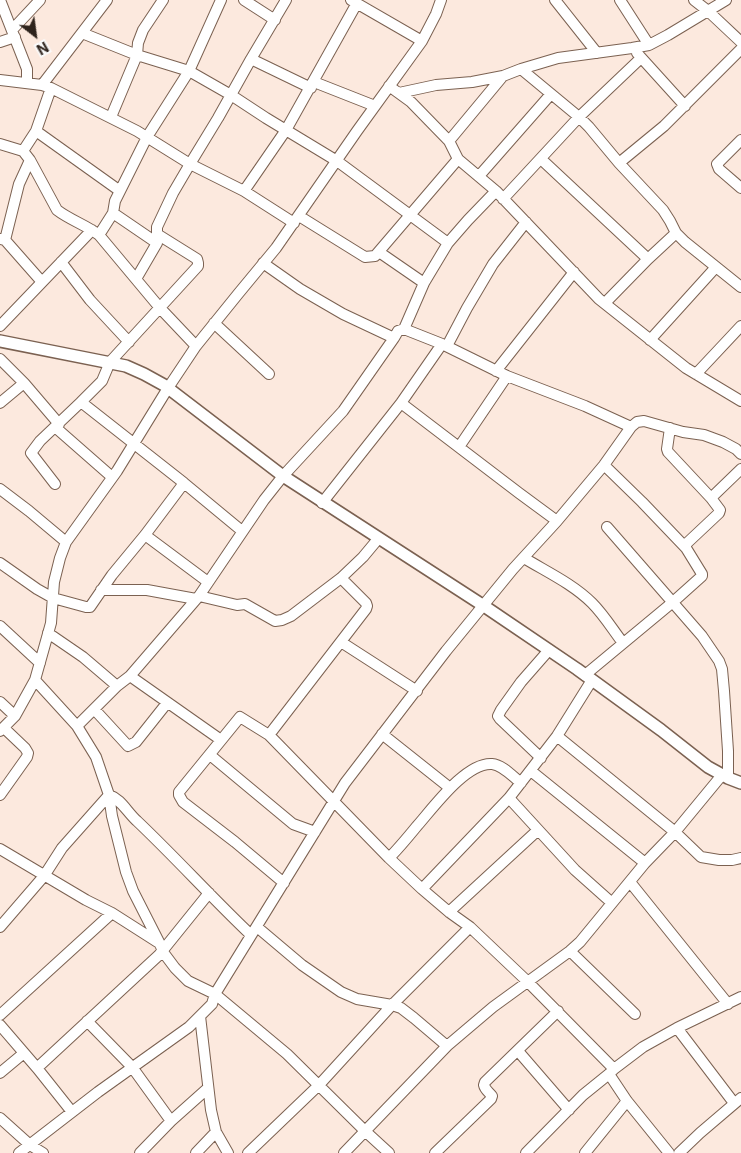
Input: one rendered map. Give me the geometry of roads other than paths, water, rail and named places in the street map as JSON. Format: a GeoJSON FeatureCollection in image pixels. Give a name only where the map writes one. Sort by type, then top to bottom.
{"type":"FeatureCollection","features":[{"type":"Feature","properties":{"kind":"street"},"geometry":{"type":"LineString","coordinates":[[0,42],[13,34],[40,0]]}},
{"type":"Feature","properties":{"kind":"street"},"geometry":{"type":"LineString","coordinates":[[111,117],[137,55],[138,43],[143,30],[163,0]]}},
{"type":"Feature","properties":{"kind":"street"},"geometry":{"type":"LineString","coordinates":[[0,326],[61,262],[113,213],[115,201],[147,137],[189,72],[221,0]]}},
{"type":"Feature","properties":{"kind":"street"},"geometry":{"type":"LineString","coordinates":[[244,0],[275,20]]}},
{"type":"Feature","properties":{"kind":"street"},"geometry":{"type":"LineString","coordinates":[[136,280],[157,238],[157,227],[173,193],[286,0]]}},
{"type":"Feature","properties":{"kind":"street"},"geometry":{"type":"LineString","coordinates":[[0,795],[27,757],[26,748],[2,730],[15,716],[35,680],[51,622],[54,582],[66,542],[134,444],[196,346],[276,248],[422,41],[441,0]]}},
{"type":"Feature","properties":{"kind":"street"},"geometry":{"type":"LineString","coordinates":[[556,0],[597,53]]}},
{"type":"Feature","properties":{"kind":"street"},"geometry":{"type":"LineString","coordinates":[[620,0],[649,44]]}},
{"type":"Feature","properties":{"kind":"street"},"geometry":{"type":"LineString","coordinates":[[694,0],[741,42]]}},
{"type":"Feature","properties":{"kind":"street"},"geometry":{"type":"LineString","coordinates":[[399,93],[436,85],[472,82],[503,76],[558,58],[649,44],[668,35],[726,0]]}},
{"type":"Feature","properties":{"kind":"street"},"geometry":{"type":"LineString","coordinates":[[23,151],[36,131],[47,86],[103,2]]}},
{"type":"Feature","properties":{"kind":"street"},"geometry":{"type":"LineString","coordinates":[[244,191],[286,130],[313,85],[354,2],[422,41]]}},
{"type":"Feature","properties":{"kind":"street"},"geometry":{"type":"LineString","coordinates":[[1,3],[27,69],[27,83]]}},
{"type":"Feature","properties":{"kind":"street"},"geometry":{"type":"LineString","coordinates":[[82,33],[137,55],[189,72],[231,95],[337,160],[448,243]]}},
{"type":"Feature","properties":{"kind":"street"},"geometry":{"type":"LineString","coordinates":[[632,48],[685,106]]}},
{"type":"Feature","properties":{"kind":"street"},"geometry":{"type":"LineString","coordinates":[[619,163],[664,126],[741,49]]}},
{"type":"Feature","properties":{"kind":"street"},"geometry":{"type":"LineString","coordinates":[[404,329],[424,283],[448,243],[468,220],[500,195],[541,158],[579,117],[641,58]]}},
{"type":"Feature","properties":{"kind":"street"},"geometry":{"type":"LineString","coordinates":[[251,59],[313,85],[375,106]]}},
{"type":"Feature","properties":{"kind":"street"},"geometry":{"type":"LineString","coordinates":[[521,69],[589,127],[662,210],[676,233],[741,287]]}},
{"type":"Feature","properties":{"kind":"street"},"geometry":{"type":"LineString","coordinates":[[449,141],[503,76]]}},
{"type":"Feature","properties":{"kind":"street"},"geometry":{"type":"LineString","coordinates":[[0,80],[47,86],[111,117],[138,131],[190,164],[365,257],[375,256],[379,252],[458,159]]}},
{"type":"Feature","properties":{"kind":"street"},"geometry":{"type":"LineString","coordinates":[[389,86],[411,102],[449,141],[458,159],[500,195],[599,299],[686,368],[741,401]]}},
{"type":"Feature","properties":{"kind":"street"},"geometry":{"type":"LineString","coordinates":[[479,176],[550,94]]}},
{"type":"Feature","properties":{"kind":"street"},"geometry":{"type":"LineString","coordinates":[[36,131],[120,191]]}},
{"type":"Feature","properties":{"kind":"street"},"geometry":{"type":"LineString","coordinates":[[741,140],[717,164],[719,169],[741,188]]}},
{"type":"Feature","properties":{"kind":"street"},"geometry":{"type":"LineString","coordinates":[[0,144],[23,151],[30,160],[57,210],[64,216],[95,232],[160,308],[196,346]]}},
{"type":"Feature","properties":{"kind":"street"},"geometry":{"type":"LineString","coordinates":[[541,158],[648,259]]}},
{"type":"Feature","properties":{"kind":"street"},"geometry":{"type":"LineString","coordinates":[[30,160],[19,184],[3,240],[42,282]]}},
{"type":"Feature","properties":{"kind":"street"},"geometry":{"type":"LineString","coordinates":[[55,484],[31,452],[102,381],[110,362],[198,266],[197,259],[113,213]]}},
{"type":"Feature","properties":{"kind":"street"},"geometry":{"type":"LineString","coordinates":[[322,502],[401,403],[444,345],[493,264],[526,222]]}},
{"type":"Feature","properties":{"kind":"street"},"geometry":{"type":"LineString","coordinates":[[604,303],[676,233]]}},
{"type":"Feature","properties":{"kind":"street"},"geometry":{"type":"LineString","coordinates":[[379,252],[424,283]]}},
{"type":"Feature","properties":{"kind":"street"},"geometry":{"type":"LineString","coordinates":[[61,262],[90,300],[129,342]]}},
{"type":"Feature","properties":{"kind":"street"},"geometry":{"type":"LineString","coordinates":[[263,264],[300,289],[343,314],[394,338]]}},
{"type":"Feature","properties":{"kind":"street"},"geometry":{"type":"LineString","coordinates":[[650,340],[716,267]]}},
{"type":"Feature","properties":{"kind":"street"},"geometry":{"type":"LineString","coordinates":[[496,371],[574,272]]}},
{"type":"Feature","properties":{"kind":"street"},"geometry":{"type":"LineString","coordinates":[[214,323],[268,374]]}},
{"type":"Feature","properties":{"kind":"street"},"geometry":{"type":"LineString","coordinates":[[696,374],[741,326]]}},
{"type":"Feature","properties":{"kind":"street"},"geometry":{"type":"LineString","coordinates":[[77,726],[117,686],[130,676],[197,598],[264,500],[283,476],[343,411],[398,331],[404,329],[444,345],[507,376],[585,406],[631,427]]}},
{"type":"Feature","properties":{"kind":"street"},"geometry":{"type":"LineString","coordinates":[[0,342],[126,366],[168,388],[283,476],[549,650],[661,730],[708,767],[741,783]]}},
{"type":"Feature","properties":{"kind":"street"},"geometry":{"type":"LineString","coordinates":[[0,359],[24,383],[57,426],[112,477]]}},
{"type":"Feature","properties":{"kind":"street"},"geometry":{"type":"LineString","coordinates":[[459,447],[507,376]]}},
{"type":"Feature","properties":{"kind":"street"},"geometry":{"type":"LineString","coordinates":[[0,403],[24,383]]}},
{"type":"Feature","properties":{"kind":"street"},"geometry":{"type":"LineString","coordinates":[[81,402],[242,531]]}},
{"type":"Feature","properties":{"kind":"street"},"geometry":{"type":"LineString","coordinates":[[401,403],[557,521]]}},
{"type":"Feature","properties":{"kind":"street"},"geometry":{"type":"LineString","coordinates":[[19,1153],[98,1092],[189,1027],[212,1004],[215,994],[346,782],[446,651],[513,569],[557,521],[604,465],[631,427],[637,422],[644,420],[683,432],[704,435],[723,442],[741,454]]}},
{"type":"Feature","properties":{"kind":"street"},"geometry":{"type":"LineString","coordinates":[[670,428],[668,452],[720,510],[686,544],[686,548]]}},
{"type":"Feature","properties":{"kind":"street"},"geometry":{"type":"LineString","coordinates":[[422,889],[509,798],[531,771],[557,736],[589,678],[623,644],[702,576],[686,548],[604,465]]}},
{"type":"Feature","properties":{"kind":"street"},"geometry":{"type":"LineString","coordinates":[[711,498],[741,469]]}},
{"type":"Feature","properties":{"kind":"street"},"geometry":{"type":"LineString","coordinates":[[2,568],[53,598],[88,607],[184,483]]}},
{"type":"Feature","properties":{"kind":"street"},"geometry":{"type":"LineString","coordinates":[[0,489],[66,542]]}},
{"type":"Feature","properties":{"kind":"street"},"geometry":{"type":"LineString","coordinates":[[344,1153],[447,1046],[493,1007],[580,942],[645,864],[725,776],[728,751],[722,669],[719,661],[702,636],[607,527]]}},
{"type":"Feature","properties":{"kind":"street"},"geometry":{"type":"LineString","coordinates":[[145,535],[208,582]]}},
{"type":"Feature","properties":{"kind":"street"},"geometry":{"type":"LineString","coordinates":[[102,590],[147,590],[237,605],[245,604],[274,621],[282,620],[291,616],[341,578],[363,557],[378,538]]}},
{"type":"Feature","properties":{"kind":"street"},"geometry":{"type":"LineString","coordinates":[[524,558],[575,589],[592,603],[603,615],[623,644]]}},
{"type":"Feature","properties":{"kind":"street"},"geometry":{"type":"LineString","coordinates":[[270,735],[366,609],[366,603],[341,578]]}},
{"type":"Feature","properties":{"kind":"street"},"geometry":{"type":"LineString","coordinates":[[2,631],[40,663]]}},
{"type":"Feature","properties":{"kind":"street"},"geometry":{"type":"LineString","coordinates":[[48,633],[117,686]]}},
{"type":"Feature","properties":{"kind":"street"},"geometry":{"type":"LineString","coordinates":[[341,642],[417,691]]}},
{"type":"Feature","properties":{"kind":"street"},"geometry":{"type":"LineString","coordinates":[[541,758],[498,716],[522,682],[549,650]]}},
{"type":"Feature","properties":{"kind":"street"},"geometry":{"type":"LineString","coordinates":[[130,676],[221,740]]}},
{"type":"Feature","properties":{"kind":"street"},"geometry":{"type":"LineString","coordinates":[[35,680],[77,726],[96,758],[109,795],[112,816],[126,872],[133,891],[162,948],[175,968],[188,981],[215,994],[287,1054],[389,1153]]}},
{"type":"Feature","properties":{"kind":"street"},"geometry":{"type":"LineString","coordinates":[[0,702],[15,716]]}},
{"type":"Feature","properties":{"kind":"street"},"geometry":{"type":"LineString","coordinates":[[94,709],[128,746],[136,742],[167,703]]}},
{"type":"Feature","properties":{"kind":"street"},"geometry":{"type":"LineString","coordinates":[[284,883],[178,795],[240,717],[270,735],[389,858],[422,889],[470,927],[558,1011],[612,1071],[627,1101],[666,1152]]}},
{"type":"Feature","properties":{"kind":"street"},"geometry":{"type":"LineString","coordinates":[[382,734],[450,788]]}},
{"type":"Feature","properties":{"kind":"street"},"geometry":{"type":"LineString","coordinates":[[557,736],[675,832],[701,857],[719,860],[741,858]]}},
{"type":"Feature","properties":{"kind":"street"},"geometry":{"type":"LineString","coordinates":[[210,755],[293,824],[315,832]]}},
{"type":"Feature","properties":{"kind":"street"},"geometry":{"type":"LineString","coordinates":[[389,858],[450,788],[472,770],[484,765],[493,764],[502,768],[521,783]]}},
{"type":"Feature","properties":{"kind":"street"},"geometry":{"type":"LineString","coordinates":[[531,771],[645,864]]}},
{"type":"Feature","properties":{"kind":"street"},"geometry":{"type":"LineString","coordinates":[[0,928],[44,876],[62,848],[109,795]]}},
{"type":"Feature","properties":{"kind":"street"},"geometry":{"type":"LineString","coordinates":[[109,795],[116,797],[134,818],[209,893],[254,931],[341,992],[356,1000],[401,1008],[447,1046]]}},
{"type":"Feature","properties":{"kind":"street"},"geometry":{"type":"LineString","coordinates":[[509,798],[575,870],[612,903]]}},
{"type":"Feature","properties":{"kind":"street"},"geometry":{"type":"LineString","coordinates":[[449,912],[538,830]]}},
{"type":"Feature","properties":{"kind":"street"},"geometry":{"type":"LineString","coordinates":[[0,849],[44,876],[112,913],[162,948]]}},
{"type":"Feature","properties":{"kind":"street"},"geometry":{"type":"LineString","coordinates":[[630,882],[728,1004]]}},
{"type":"Feature","properties":{"kind":"street"},"geometry":{"type":"LineString","coordinates":[[37,1068],[162,948],[209,893]]}},
{"type":"Feature","properties":{"kind":"street"},"geometry":{"type":"LineString","coordinates":[[0,1015],[112,913]]}},
{"type":"Feature","properties":{"kind":"street"},"geometry":{"type":"LineString","coordinates":[[248,1153],[319,1085],[392,1006],[470,927]]}},
{"type":"Feature","properties":{"kind":"street"},"geometry":{"type":"LineString","coordinates":[[570,951],[635,1014]]}},
{"type":"Feature","properties":{"kind":"street"},"geometry":{"type":"LineString","coordinates":[[526,1153],[583,1095],[642,1047],[741,997]]}},
{"type":"Feature","properties":{"kind":"street"},"geometry":{"type":"LineString","coordinates":[[435,1153],[490,1099],[492,1096],[485,1088],[485,1082],[558,1011]]}},
{"type":"Feature","properties":{"kind":"street"},"geometry":{"type":"LineString","coordinates":[[200,1016],[211,1110],[216,1132],[228,1153]]}},
{"type":"Feature","properties":{"kind":"street"},"geometry":{"type":"LineString","coordinates":[[88,1021],[132,1067],[172,1121]]}},
{"type":"Feature","properties":{"kind":"street"},"geometry":{"type":"LineString","coordinates":[[0,1025],[72,1112]]}},
{"type":"Feature","properties":{"kind":"street"},"geometry":{"type":"LineString","coordinates":[[677,1028],[738,1101],[679,1153]]}},
{"type":"Feature","properties":{"kind":"street"},"geometry":{"type":"LineString","coordinates":[[518,1050],[569,1110]]}},
{"type":"Feature","properties":{"kind":"street"},"geometry":{"type":"LineString","coordinates":[[0,1073],[24,1053]]}},
{"type":"Feature","properties":{"kind":"street"},"geometry":{"type":"LineString","coordinates":[[140,1153],[208,1088]]}},
{"type":"Feature","properties":{"kind":"street"},"geometry":{"type":"LineString","coordinates":[[585,1153],[627,1101]]}},
{"type":"Feature","properties":{"kind":"street"},"geometry":{"type":"LineString","coordinates":[[0,1118],[30,1145],[44,1153]]}},
{"type":"Feature","properties":{"kind":"street"},"geometry":{"type":"LineString","coordinates":[[196,1153],[216,1132]]}}]}
